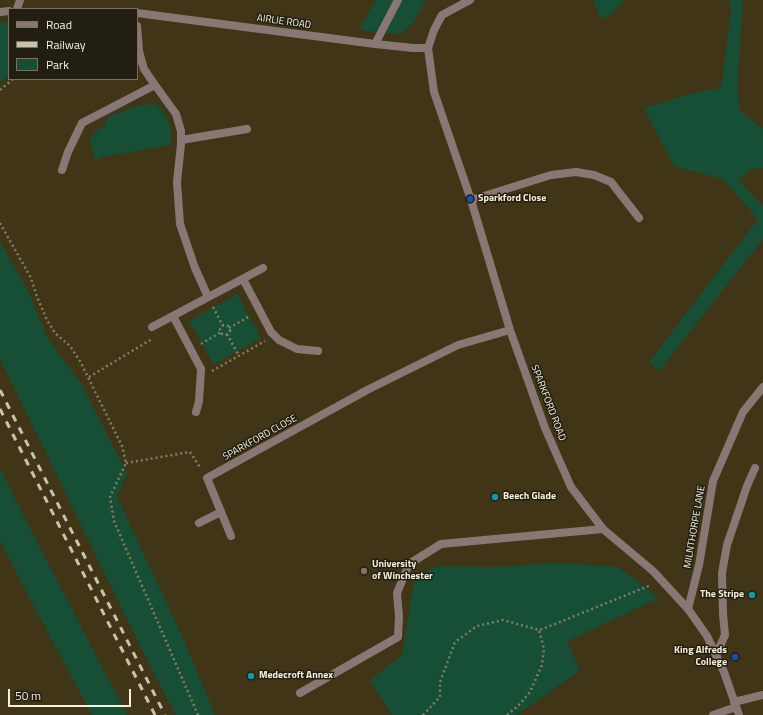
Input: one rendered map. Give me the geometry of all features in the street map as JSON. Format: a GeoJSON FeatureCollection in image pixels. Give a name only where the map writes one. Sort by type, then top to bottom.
{"type":"FeatureCollection","features":[{"type":"Feature","properties":{"kind":"street"},"geometry":{"type":"LineString","coordinates":[[375,44],[398,0]]}},
{"type":"Feature","properties":{"kind":"street"},"geometry":{"type":"LineString","coordinates":[[428,48],[434,30],[442,15],[470,0]]}},
{"type":"Feature","properties":{"kind":"street","name":"AIRLIE ROAD"},"geometry":{"type":"LineString","coordinates":[[138,13],[375,44],[428,48]]}},
{"type":"Feature","properties":{"kind":"street"},"geometry":{"type":"LineString","coordinates":[[138,38],[139,51],[144,69],[176,114],[181,130],[177,182],[180,224],[195,268],[208,297]]}},
{"type":"Feature","properties":{"kind":"street","name":"SPARKFORD ROAD"},"geometry":{"type":"LineString","coordinates":[[428,48],[434,92],[472,200],[510,330],[545,428],[571,487],[602,530],[663,580],[688,610],[707,636],[724,672],[739,715]]}},
{"type":"Feature","properties":{"kind":"street"},"geometry":{"type":"LineString","coordinates":[[62,170],[68,152],[82,123],[155,85]]}},
{"type":"Feature","properties":{"kind":"street"},"geometry":{"type":"LineString","coordinates":[[181,140],[247,129]]}},
{"type":"Feature","properties":{"kind":"street"},"geometry":{"type":"LineString","coordinates":[[472,200],[551,175],[576,172],[594,175],[611,182],[638,218]]}},
{"type":"Feature","properties":{"kind":"street"},"geometry":{"type":"LineString","coordinates":[[152,327],[263,268]]}},
{"type":"Feature","properties":{"kind":"street"},"geometry":{"type":"LineString","coordinates":[[243,279],[273,334],[279,340],[297,349],[318,351]]}},
{"type":"Feature","properties":{"kind":"street"},"geometry":{"type":"LineString","coordinates":[[173,316],[201,373],[199,402],[196,412]]}},
{"type":"Feature","properties":{"kind":"street","name":"SPARKFORD CLOSE"},"geometry":{"type":"LineString","coordinates":[[207,478],[369,389],[458,345],[510,330]]}},
{"type":"Feature","properties":{"kind":"street","name":"MILNTHORPE LANE"},"geometry":{"type":"LineString","coordinates":[[688,610],[699,565],[713,480],[743,412],[763,387]]}},
{"type":"Feature","properties":{"kind":"street"},"geometry":{"type":"LineString","coordinates":[[716,655],[725,635],[722,573],[727,545],[747,486],[756,468]]}},
{"type":"Feature","properties":{"kind":"street"},"geometry":{"type":"LineString","coordinates":[[207,478],[232,536]]}},
{"type":"Feature","properties":{"kind":"street"},"geometry":{"type":"LineString","coordinates":[[199,522],[221,512]]}},
{"type":"Feature","properties":{"kind":"street"},"geometry":{"type":"LineString","coordinates":[[300,693],[398,637],[399,617],[397,593],[408,564],[441,544],[602,530]]}},
{"type":"Feature","properties":{"kind":"street"},"geometry":{"type":"LineString","coordinates":[[713,715],[735,704],[763,695]]}},
{"type":"Feature","properties":{"kind":"path"},"geometry":{"type":"LineString","coordinates":[[0,90],[12,80]]}},
{"type":"Feature","properties":{"kind":"path"},"geometry":{"type":"LineString","coordinates":[[0,222],[31,278],[47,320],[55,333],[70,346],[89,378],[122,446],[126,464],[110,497],[114,521],[198,715]]}},
{"type":"Feature","properties":{"kind":"path"},"geometry":{"type":"LineString","coordinates":[[208,297],[223,326],[227,326],[229,328]]}},
{"type":"Feature","properties":{"kind":"path"},"geometry":{"type":"LineString","coordinates":[[229,328],[260,310]]}},
{"type":"Feature","properties":{"kind":"path"},"geometry":{"type":"LineString","coordinates":[[190,350],[221,332],[221,328],[223,326]]}},
{"type":"Feature","properties":{"kind":"path"},"geometry":{"type":"LineString","coordinates":[[89,378],[152,339],[152,327]]}},
{"type":"Feature","properties":{"kind":"path"},"geometry":{"type":"LineString","coordinates":[[229,328],[230,332],[228,334],[239,356]]}},
{"type":"Feature","properties":{"kind":"path"},"geometry":{"type":"LineString","coordinates":[[221,332],[224,335],[228,334]]}},
{"type":"Feature","properties":{"kind":"path"},"geometry":{"type":"LineString","coordinates":[[201,373],[239,356],[273,334]]}},
{"type":"Feature","properties":{"kind":"path"},"geometry":{"type":"LineString","coordinates":[[126,464],[190,452],[207,478]]}},
{"type":"Feature","properties":{"kind":"path"},"geometry":{"type":"LineString","coordinates":[[423,715],[440,697],[440,682],[455,642],[477,626],[503,620],[539,630],[663,580]]}},
{"type":"Feature","properties":{"kind":"path"},"geometry":{"type":"LineString","coordinates":[[507,715],[518,706],[530,692],[542,665],[544,649],[539,630]]}},
{"type":"Feature","properties":{"kind":"green space"},"geometry":{"type":"Polygon","coordinates":[[[376,0],[426,0],[413,23],[401,34],[359,30],[376,0]]]}},
{"type":"Feature","properties":{"kind":"green space"},"geometry":{"type":"Polygon","coordinates":[[[593,0],[624,0],[613,13],[601,19],[593,0]]]}},
{"type":"Feature","properties":{"kind":"green space"},"geometry":{"type":"Polygon","coordinates":[[[728,0],[743,0],[737,88],[740,111],[763,129],[763,168],[752,169],[739,181],[763,206],[763,239],[659,371],[649,362],[758,219],[723,179],[674,166],[644,108],[697,92],[721,88],[731,10],[728,0]]]}},
{"type":"Feature","properties":{"kind":"green space"},"geometry":{"type":"Polygon","coordinates":[[[8,22],[8,75],[0,83],[0,23],[8,22]]]}},
{"type":"Feature","properties":{"kind":"green space"},"geometry":{"type":"Polygon","coordinates":[[[156,104],[168,120],[171,132],[171,145],[101,157],[96,160],[93,155],[93,149],[90,145],[90,140],[96,131],[104,126],[109,116],[143,105],[156,104]]]}},
{"type":"Feature","properties":{"kind":"green space"},"geometry":{"type":"Polygon","coordinates":[[[0,241],[29,293],[47,337],[81,384],[127,473],[117,497],[182,636],[215,715],[176,715],[147,660],[0,359],[0,241]]]}},
{"type":"Feature","properties":{"kind":"green space"},"geometry":{"type":"Polygon","coordinates":[[[237,294],[261,338],[214,364],[189,321],[237,294]]]}},
{"type":"Feature","properties":{"kind":"green space"},"geometry":{"type":"Polygon","coordinates":[[[0,468],[127,715],[92,715],[29,597],[0,540],[0,468]]]}},
{"type":"Feature","properties":{"kind":"green space"},"geometry":{"type":"Polygon","coordinates":[[[558,563],[618,567],[659,598],[567,641],[580,671],[516,715],[392,715],[370,680],[402,655],[415,575],[439,566],[495,567],[558,563]]]}},
{"type":"Feature","properties":{"kind":"railway"},"geometry":{"type":"LineString","coordinates":[[0,390],[165,715]]}},
{"type":"Feature","properties":{"kind":"railway"},"geometry":{"type":"LineString","coordinates":[[0,409],[155,715]]}},
{"type":"Feature","properties":{"kind":"place","name":"Sparkford Close"},"geometry":{"type":"Point","coordinates":[470,199]}},
{"type":"Feature","properties":{"kind":"place","name":"Beech Glade"},"geometry":{"type":"Point","coordinates":[495,497]}},
{"type":"Feature","properties":{"kind":"place","name":"University of Winchester"},"geometry":{"type":"Point","coordinates":[364,571]}},
{"type":"Feature","properties":{"kind":"place","name":"The Stripe"},"geometry":{"type":"Point","coordinates":[752,595]}},
{"type":"Feature","properties":{"kind":"place","name":"King Alfreds College"},"geometry":{"type":"Point","coordinates":[735,657]}},
{"type":"Feature","properties":{"kind":"place","name":"Medecroft Annex"},"geometry":{"type":"Point","coordinates":[251,676]}}]}
